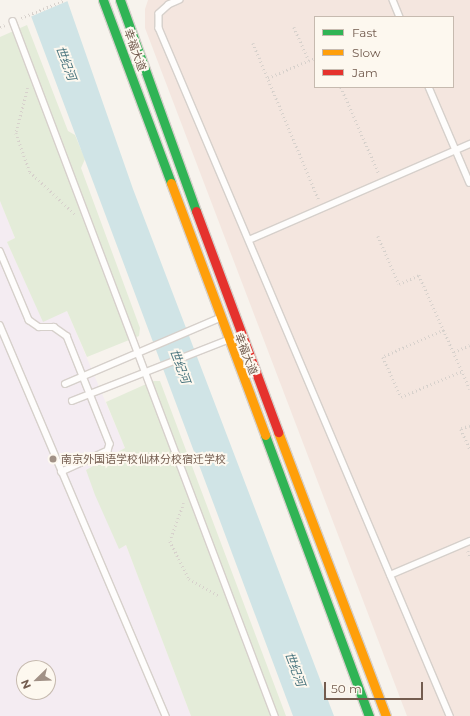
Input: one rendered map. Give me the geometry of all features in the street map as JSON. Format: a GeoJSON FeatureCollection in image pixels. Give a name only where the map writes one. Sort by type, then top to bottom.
{"type":"FeatureCollection","features":[{"type":"Feature","properties":{"kind":"main road","name":"幸福大道"},"geometry":{"type":"LineString","coordinates":[[103,0],[228,340],[369,716]]}},
{"type":"Feature","properties":{"kind":"main road","name":"幸福大道"},"geometry":{"type":"LineString","coordinates":[[120,0],[257,378],[386,716]]}},
{"type":"Feature","properties":{"kind":"lane"},"geometry":{"type":"LineString","coordinates":[[180,0],[169,5],[159,14],[159,28],[450,716]]}},
{"type":"Feature","properties":{"kind":"lane"},"geometry":{"type":"LineString","coordinates":[[393,0],[400,16]]}},
{"type":"Feature","properties":{"kind":"lane"},"geometry":{"type":"LineString","coordinates":[[13,22],[275,716]]}},
{"type":"Feature","properties":{"kind":"lane"},"geometry":{"type":"LineString","coordinates":[[429,88],[470,183]]}},
{"type":"Feature","properties":{"kind":"lane"},"geometry":{"type":"LineString","coordinates":[[248,240],[470,144]]}},
{"type":"Feature","properties":{"kind":"lane"},"geometry":{"type":"LineString","coordinates":[[0,251],[29,320],[39,327],[54,327],[67,336],[110,444],[108,451],[62,472]]}},
{"type":"Feature","properties":{"kind":"lane"},"geometry":{"type":"LineString","coordinates":[[65,384],[220,318]]}},
{"type":"Feature","properties":{"kind":"lane"},"geometry":{"type":"LineString","coordinates":[[0,325],[166,716]]}},
{"type":"Feature","properties":{"kind":"lane"},"geometry":{"type":"LineString","coordinates":[[72,401],[228,340]]}},
{"type":"Feature","properties":{"kind":"lane"},"geometry":{"type":"LineString","coordinates":[[390,575],[470,541]]}},
{"type":"Feature","properties":{"kind":"path"},"geometry":{"type":"LineString","coordinates":[[0,27],[65,0]]}},
{"type":"Feature","properties":{"kind":"path"},"geometry":{"type":"LineString","coordinates":[[294,27],[309,61]]}},
{"type":"Feature","properties":{"kind":"path"},"geometry":{"type":"LineString","coordinates":[[253,43],[323,208]]}},
{"type":"Feature","properties":{"kind":"path"},"geometry":{"type":"LineString","coordinates":[[268,78],[314,58]]}},
{"type":"Feature","properties":{"kind":"path"},"geometry":{"type":"LineString","coordinates":[[341,88],[382,182]]}},
{"type":"Feature","properties":{"kind":"path"},"geometry":{"type":"LineString","coordinates":[[378,236],[398,284],[419,275],[470,390]]}},
{"type":"Feature","properties":{"kind":"path"},"geometry":{"type":"LineString","coordinates":[[444,330],[383,357],[401,397],[462,371]]}},
{"type":"Feature","properties":{"kind":"path"},"geometry":{"type":"LineString","coordinates":[[454,352],[470,345]]}},
{"type":"Feature","properties":{"kind":"path"},"geometry":{"type":"LineString","coordinates":[[470,426],[462,429],[470,449]]}},
{"type":"Feature","properties":{"kind":"shaded area"},"geometry":{"type":"Polygon","coordinates":[[[148,0],[470,0],[470,716],[407,716],[145,28],[145,9],[148,0]]]}},
{"type":"Feature","properties":{"kind":"shaded area","name":"南京外国语学校仙林分校宿迁学校"},"geometry":{"type":"Polygon","coordinates":[[[0,201],[15,238],[7,242],[43,321],[67,311],[125,448],[86,470],[119,548],[126,545],[191,716],[0,716],[0,201]]]}},
{"type":"Feature","properties":{"kind":"green space"},"geometry":{"type":"Polygon","coordinates":[[[27,25],[68,131],[75,135],[85,159],[81,168],[140,328],[139,336],[87,357],[67,311],[43,322],[7,242],[15,238],[0,201],[0,37],[27,25]]]}},
{"type":"Feature","properties":{"kind":"green space"},"geometry":{"type":"Polygon","coordinates":[[[153,381],[160,381],[286,716],[191,716],[126,545],[119,549],[95,495],[86,470],[125,448],[106,402],[153,381]]]}},
{"type":"Feature","properties":{"kind":"water","name":"世纪河"},"geometry":{"type":"Polygon","coordinates":[[[25,0],[67,0],[133,189],[334,716],[293,716],[25,0]]]}},
{"type":"Feature","properties":{"kind":"pier"},"geometry":{"type":"Polygon","coordinates":[[[23,0],[70,0],[30,17],[23,0]]]}},
{"type":"Feature","properties":{"kind":"traffic: fast"},"geometry":{"type":"LineString","coordinates":[[103,0],[171,183]]}},
{"type":"Feature","properties":{"kind":"traffic: fast"},"geometry":{"type":"LineString","coordinates":[[120,0],[196,211]]}},
{"type":"Feature","properties":{"kind":"traffic: fast"},"geometry":{"type":"LineString","coordinates":[[265,435],[369,716]]}},
{"type":"Feature","properties":{"kind":"traffic: slow"},"geometry":{"type":"LineString","coordinates":[[171,183],[265,435]]}},
{"type":"Feature","properties":{"kind":"traffic: slow"},"geometry":{"type":"LineString","coordinates":[[278,432],[386,716]]}},
{"type":"Feature","properties":{"kind":"traffic: jam"},"geometry":{"type":"LineString","coordinates":[[196,211],[278,432]]}},
{"type":"Feature","properties":{"kind":"place","name":"南京外国语学校仙林分校宿迁学校"},"geometry":{"type":"Point","coordinates":[53,459]}}]}
